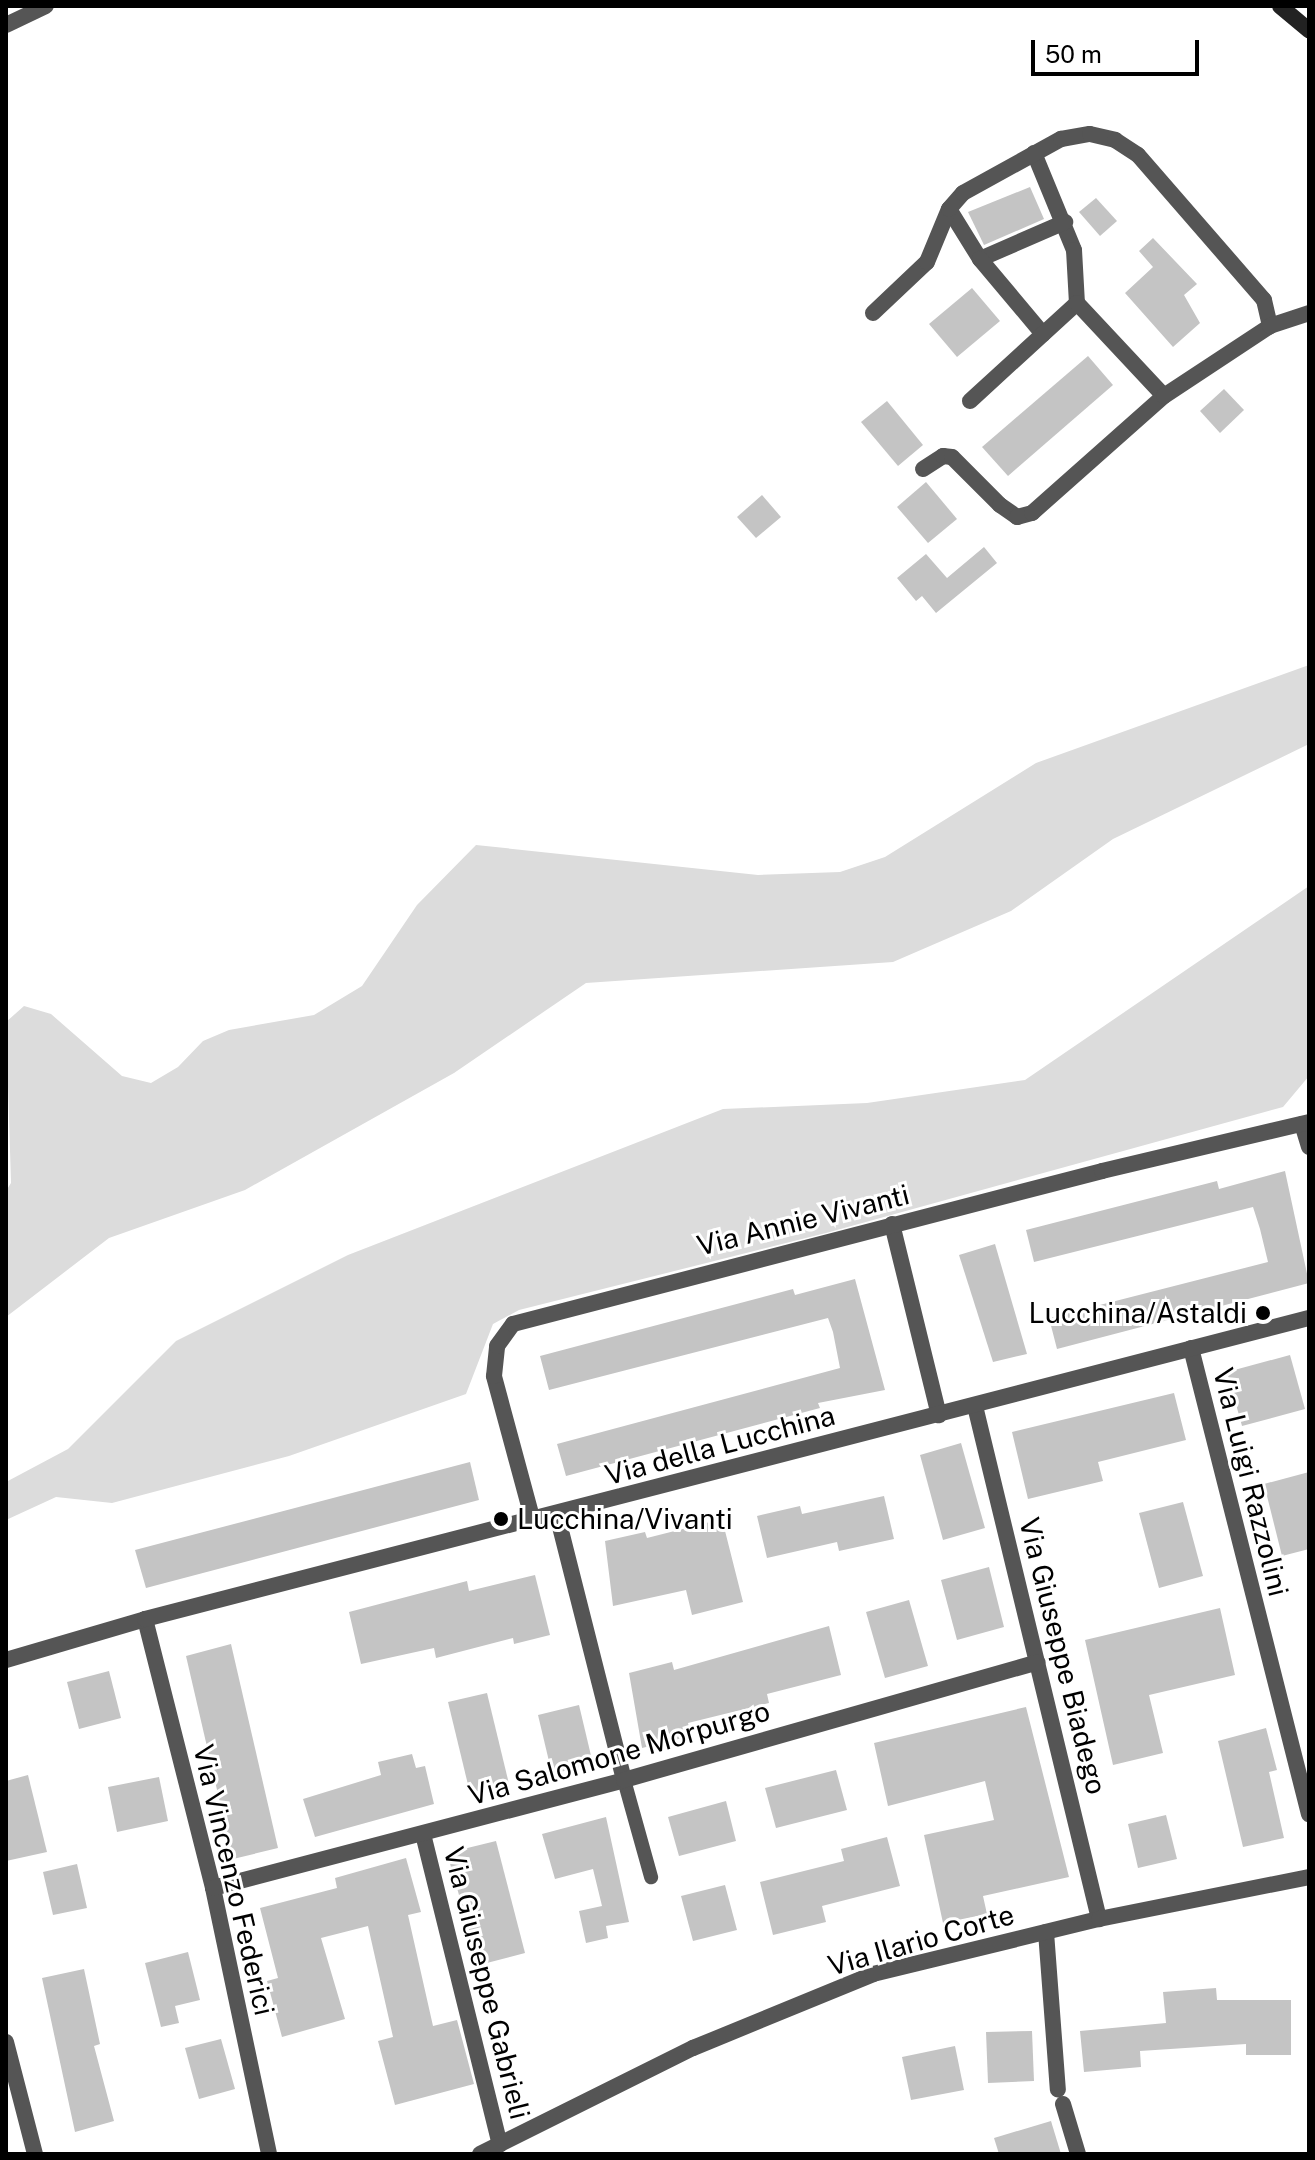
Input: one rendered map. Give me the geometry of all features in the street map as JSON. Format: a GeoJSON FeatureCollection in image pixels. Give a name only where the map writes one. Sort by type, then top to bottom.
{"type":"FeatureCollection","features":[{"type":"Feature","properties":{"kind":"street"},"geometry":{"type":"LineString","coordinates":[[6,25],[46,6]]}},
{"type":"Feature","properties":{"kind":"street"},"geometry":{"type":"LineString","coordinates":[[1280,6],[1309,30]]}},
{"type":"Feature","properties":{"kind":"street"},"geometry":{"type":"LineString","coordinates":[[873,313],[927,262],[949,209],[963,193],[1061,139],[1090,134],[1115,140],[1138,155],[1264,300],[1270,326]]}},
{"type":"Feature","properties":{"kind":"street"},"geometry":{"type":"LineString","coordinates":[[1034,153],[1074,250],[1077,303],[1164,396]]}},
{"type":"Feature","properties":{"kind":"street"},"geometry":{"type":"LineString","coordinates":[[949,209],[980,259],[1043,334]]}},
{"type":"Feature","properties":{"kind":"street"},"geometry":{"type":"LineString","coordinates":[[980,259],[1065,222]]}},
{"type":"Feature","properties":{"kind":"street"},"geometry":{"type":"LineString","coordinates":[[970,401],[1077,303]]}},
{"type":"Feature","properties":{"kind":"street"},"geometry":{"type":"LineString","coordinates":[[923,469],[943,456],[952,457],[1000,505],[1017,517],[1032,513],[1164,396],[1270,326],[1309,313]]}},
{"type":"Feature","properties":{"kind":"street"},"geometry":{"type":"LineString","coordinates":[[1306,1123],[1309,1147]]}},
{"type":"Feature","properties":{"kind":"street","name":"Via Annie Vivanti"},"geometry":{"type":"LineString","coordinates":[[533,1521],[494,1376],[497,1346],[513,1324],[892,1224],[1306,1123]]}},
{"type":"Feature","properties":{"kind":"street"},"geometry":{"type":"LineString","coordinates":[[892,1224],[939,1415]]}},
{"type":"Feature","properties":{"kind":"street","name":"Via della Lucchina"},"geometry":{"type":"LineString","coordinates":[[6,1660],[145,1619],[557,1515],[1309,1318]]}},
{"type":"Feature","properties":{"kind":"street","name":"Via Luigi Razzolini"},"geometry":{"type":"LineString","coordinates":[[1191,1348],[1309,1814]]}},
{"type":"Feature","properties":{"kind":"street","name":"Via Giuseppe Biadego"},"geometry":{"type":"LineString","coordinates":[[975,1406],[1099,1919]]}},
{"type":"Feature","properties":{"kind":"street"},"geometry":{"type":"LineString","coordinates":[[557,1515],[624,1780]]}},
{"type":"Feature","properties":{"kind":"street","name":"Via Vincenzo Federici"},"geometry":{"type":"LineString","coordinates":[[145,1619],[213,1888],[269,2154]]}},
{"type":"Feature","properties":{"kind":"street","name":"Via Salomone Morpurgo"},"geometry":{"type":"LineString","coordinates":[[213,1888],[624,1780],[1038,1662]]}},
{"type":"Feature","properties":{"kind":"street","name":"Via Giuseppe Gabrieli"},"geometry":{"type":"LineString","coordinates":[[423,1834],[500,2145]]}},
{"type":"Feature","properties":{"kind":"street","name":"Via Ilario Corte"},"geometry":{"type":"LineString","coordinates":[[480,2154],[693,2048],[861,1979],[1099,1919],[1309,1877]]}},
{"type":"Feature","properties":{"kind":"street"},"geometry":{"type":"LineString","coordinates":[[1046,1932],[1061,2097],[1078,2154]]}},
{"type":"Feature","properties":{"kind":"street"},"geometry":{"type":"LineString","coordinates":[[6,2042],[35,2154]]}},
{"type":"Feature","properties":{"kind":"lane"},"geometry":{"type":"LineString","coordinates":[[624,1780],[651,1877]]}},
{"type":"Feature","properties":{"kind":"shaded area"},"geometry":{"type":"Polygon","coordinates":[[[1309,665],[1309,744],[1113,839],[1011,911],[893,962],[586,983],[454,1073],[245,1190],[109,1238],[6,1317],[6,1191],[11,1183],[6,1022],[24,1006],[51,1014],[122,1076],[151,1083],[178,1067],[203,1041],[229,1030],[314,1015],[362,986],[417,905],[476,845],[758,875],[840,872],[885,857],[1036,763],[1309,665]]]}},
{"type":"Feature","properties":{"kind":"shaded area"},"geometry":{"type":"Polygon","coordinates":[[[1309,886],[1309,1076],[1283,1107],[826,1233],[519,1310],[493,1324],[466,1394],[289,1456],[112,1503],[56,1497],[6,1520],[6,1482],[68,1449],[176,1341],[348,1255],[723,1109],[867,1103],[1025,1080],[1309,886]]]}},
{"type":"Feature","properties":{"kind":"building"},"geometry":{"type":"Polygon","coordinates":[[[1030,187],[1044,219],[984,245],[968,212],[1030,187]]]}},
{"type":"Feature","properties":{"kind":"building"},"geometry":{"type":"Polygon","coordinates":[[[1096,198],[1117,221],[1100,236],[1079,212],[1096,198]]]}},
{"type":"Feature","properties":{"kind":"building"},"geometry":{"type":"Polygon","coordinates":[[[1153,238],[1197,284],[1184,295],[1200,323],[1173,347],[1125,293],[1153,267],[1139,251],[1153,238]]]}},
{"type":"Feature","properties":{"kind":"building"},"geometry":{"type":"Polygon","coordinates":[[[972,288],[1000,321],[957,357],[929,324],[972,288]]]}},
{"type":"Feature","properties":{"kind":"building"},"geometry":{"type":"Polygon","coordinates":[[[1088,356],[1113,385],[1008,476],[982,447],[1088,356]]]}},
{"type":"Feature","properties":{"kind":"building"},"geometry":{"type":"Polygon","coordinates":[[[1224,389],[1244,410],[1220,433],[1200,411],[1224,389]]]}},
{"type":"Feature","properties":{"kind":"building"},"geometry":{"type":"Polygon","coordinates":[[[887,401],[923,445],[898,466],[861,422],[887,401]]]}},
{"type":"Feature","properties":{"kind":"building"},"geometry":{"type":"Polygon","coordinates":[[[926,482],[957,519],[928,543],[897,507],[926,482]]]}},
{"type":"Feature","properties":{"kind":"building"},"geometry":{"type":"Polygon","coordinates":[[[762,495],[781,517],[756,538],[737,517],[762,495]]]}},
{"type":"Feature","properties":{"kind":"building"},"geometry":{"type":"Polygon","coordinates":[[[984,547],[997,563],[936,613],[922,596],[916,601],[897,578],[926,554],[947,578],[984,547]]]}},
{"type":"Feature","properties":{"kind":"building"},"geometry":{"type":"Polygon","coordinates":[[[1285,1171],[1309,1283],[1057,1349],[1049,1318],[1268,1262],[1260,1229],[1253,1207],[1034,1262],[1026,1230],[1217,1181],[1219,1189],[1285,1171]]]}},
{"type":"Feature","properties":{"kind":"building"},"geometry":{"type":"Polygon","coordinates":[[[995,1244],[1027,1354],[993,1362],[959,1255],[995,1244]]]}},
{"type":"Feature","properties":{"kind":"building"},"geometry":{"type":"Polygon","coordinates":[[[855,1279],[885,1390],[818,1403],[820,1408],[566,1476],[557,1444],[840,1368],[833,1332],[828,1318],[549,1390],[540,1356],[793,1289],[795,1295],[855,1279]]]}},
{"type":"Feature","properties":{"kind":"building"},"geometry":{"type":"Polygon","coordinates":[[[1290,1355],[1305,1409],[1242,1426],[1227,1372],[1290,1355]]]}},
{"type":"Feature","properties":{"kind":"building"},"geometry":{"type":"Polygon","coordinates":[[[1174,1393],[1186,1440],[1098,1462],[1103,1481],[1028,1499],[1012,1432],[1174,1393]]]}},
{"type":"Feature","properties":{"kind":"building"},"geometry":{"type":"Polygon","coordinates":[[[961,1443],[985,1528],[943,1540],[920,1455],[961,1443]]]}},
{"type":"Feature","properties":{"kind":"building"},"geometry":{"type":"Polygon","coordinates":[[[470,1462],[479,1500],[146,1588],[135,1550],[470,1462]]]}},
{"type":"Feature","properties":{"kind":"building"},"geometry":{"type":"Polygon","coordinates":[[[1309,1472],[1309,1549],[1282,1556],[1264,1484],[1309,1472]]]}},
{"type":"Feature","properties":{"kind":"building"},"geometry":{"type":"Polygon","coordinates":[[[884,1496],[894,1539],[839,1551],[837,1542],[767,1558],[757,1516],[800,1506],[802,1514],[884,1496]]]}},
{"type":"Feature","properties":{"kind":"building"},"geometry":{"type":"Polygon","coordinates":[[[1183,1502],[1203,1576],[1159,1588],[1139,1513],[1183,1502]]]}},
{"type":"Feature","properties":{"kind":"building"},"geometry":{"type":"Polygon","coordinates":[[[722,1519],[743,1602],[692,1615],[686,1590],[613,1606],[605,1541],[645,1532],[647,1538],[722,1519]]]}},
{"type":"Feature","properties":{"kind":"building"},"geometry":{"type":"Polygon","coordinates":[[[989,1567],[1004,1627],[957,1640],[941,1580],[989,1567]]]}},
{"type":"Feature","properties":{"kind":"building"},"geometry":{"type":"Polygon","coordinates":[[[535,1575],[550,1635],[514,1644],[513,1638],[436,1658],[434,1648],[361,1664],[349,1612],[467,1581],[469,1591],[535,1575]]]}},
{"type":"Feature","properties":{"kind":"building"},"geometry":{"type":"Polygon","coordinates":[[[909,1600],[928,1666],[885,1678],[866,1612],[909,1600]]]}},
{"type":"Feature","properties":{"kind":"building"},"geometry":{"type":"Polygon","coordinates":[[[1220,1608],[1235,1675],[1149,1695],[1163,1753],[1113,1765],[1085,1640],[1220,1608]]]}},
{"type":"Feature","properties":{"kind":"building"},"geometry":{"type":"Polygon","coordinates":[[[829,1626],[841,1675],[767,1694],[769,1703],[688,1723],[691,1736],[642,1748],[629,1673],[672,1662],[674,1670],[829,1626]]]}},
{"type":"Feature","properties":{"kind":"building"},"geometry":{"type":"Polygon","coordinates":[[[231,1644],[278,1848],[233,1859],[186,1656],[231,1644]]]}},
{"type":"Feature","properties":{"kind":"building"},"geometry":{"type":"Polygon","coordinates":[[[109,1671],[121,1718],[79,1729],[67,1682],[109,1671]]]}},
{"type":"Feature","properties":{"kind":"building"},"geometry":{"type":"Polygon","coordinates":[[[487,1693],[509,1784],[470,1793],[448,1702],[487,1693]]]}},
{"type":"Feature","properties":{"kind":"building"},"geometry":{"type":"Polygon","coordinates":[[[579,1705],[593,1764],[552,1774],[538,1715],[579,1705]]]}},
{"type":"Feature","properties":{"kind":"building"},"geometry":{"type":"Polygon","coordinates":[[[1026,1707],[1069,1877],[983,1896],[987,1914],[943,1923],[924,1835],[994,1820],[985,1781],[888,1806],[874,1743],[1026,1707]]]}},
{"type":"Feature","properties":{"kind":"building"},"geometry":{"type":"Polygon","coordinates":[[[1266,1728],[1277,1770],[1269,1772],[1284,1838],[1243,1847],[1218,1741],[1266,1728]]]}},
{"type":"Feature","properties":{"kind":"building"},"geometry":{"type":"Polygon","coordinates":[[[412,1754],[416,1768],[425,1766],[434,1804],[315,1837],[303,1799],[381,1775],[378,1762],[412,1754]]]}},
{"type":"Feature","properties":{"kind":"building"},"geometry":{"type":"Polygon","coordinates":[[[836,1770],[847,1810],[776,1828],[765,1788],[836,1770]]]}},
{"type":"Feature","properties":{"kind":"building"},"geometry":{"type":"Polygon","coordinates":[[[28,1775],[47,1852],[6,1861],[6,1781],[28,1775]]]}},
{"type":"Feature","properties":{"kind":"building"},"geometry":{"type":"Polygon","coordinates":[[[159,1777],[168,1821],[117,1832],[108,1787],[159,1777]]]}},
{"type":"Feature","properties":{"kind":"building"},"geometry":{"type":"Polygon","coordinates":[[[726,1801],[736,1841],[679,1856],[668,1817],[726,1801]]]}},
{"type":"Feature","properties":{"kind":"building"},"geometry":{"type":"Polygon","coordinates":[[[1166,1815],[1177,1859],[1138,1868],[1128,1824],[1166,1815]]]}},
{"type":"Feature","properties":{"kind":"building"},"geometry":{"type":"Polygon","coordinates":[[[606,1817],[629,1922],[606,1926],[608,1938],[586,1943],[579,1911],[602,1906],[593,1869],[555,1879],[542,1834],[606,1817]]]}},
{"type":"Feature","properties":{"kind":"building"},"geometry":{"type":"Polygon","coordinates":[[[887,1837],[900,1886],[822,1906],[826,1922],[773,1935],[760,1882],[844,1861],[841,1849],[887,1837]]]}},
{"type":"Feature","properties":{"kind":"building"},"geometry":{"type":"Polygon","coordinates":[[[496,1841],[525,1953],[479,1965],[447,1853],[496,1841]]]}},
{"type":"Feature","properties":{"kind":"building"},"geometry":{"type":"Polygon","coordinates":[[[406,1858],[421,1912],[408,1915],[433,2026],[457,2020],[474,2084],[395,2105],[378,2041],[393,2037],[368,1926],[321,1938],[345,2019],[282,2037],[267,1981],[278,1978],[260,1908],[337,1888],[335,1878],[406,1858]]]}},
{"type":"Feature","properties":{"kind":"building"},"geometry":{"type":"Polygon","coordinates":[[[77,1864],[87,1908],[53,1915],[43,1872],[77,1864]]]}},
{"type":"Feature","properties":{"kind":"building"},"geometry":{"type":"Polygon","coordinates":[[[725,1885],[737,1930],[693,1941],[681,1896],[725,1885]]]}},
{"type":"Feature","properties":{"kind":"building"},"geometry":{"type":"Polygon","coordinates":[[[188,1952],[200,2000],[175,2006],[179,2023],[161,2027],[145,1963],[188,1952]]]}},
{"type":"Feature","properties":{"kind":"building"},"geometry":{"type":"Polygon","coordinates":[[[84,1969],[100,2044],[94,2046],[114,2121],[75,2132],[42,1978],[84,1969]]]}},
{"type":"Feature","properties":{"kind":"building"},"geometry":{"type":"Polygon","coordinates":[[[1216,1988],[1217,2000],[1291,2000],[1291,2055],[1246,2055],[1246,2044],[1140,2051],[1141,2067],[1084,2072],[1080,2031],[1166,2023],[1163,1992],[1216,1988]]]}},
{"type":"Feature","properties":{"kind":"building"},"geometry":{"type":"Polygon","coordinates":[[[1032,2031],[1034,2081],[988,2083],[986,2032],[1032,2031]]]}},
{"type":"Feature","properties":{"kind":"building"},"geometry":{"type":"Polygon","coordinates":[[[221,2039],[235,2089],[199,2099],[185,2048],[221,2039]]]}},
{"type":"Feature","properties":{"kind":"building"},"geometry":{"type":"Polygon","coordinates":[[[955,2046],[964,2090],[911,2100],[902,2057],[955,2046]]]}},
{"type":"Feature","properties":{"kind":"building"},"geometry":{"type":"Polygon","coordinates":[[[1051,2121],[1061,2154],[999,2154],[994,2138],[1051,2121]]]}},
{"type":"Feature","properties":{"kind":"place","name":"Lucchina/Astaldi"},"geometry":{"type":"Point","coordinates":[1263,1313]}},
{"type":"Feature","properties":{"kind":"place","name":"Lucchina/Vivanti"},"geometry":{"type":"Point","coordinates":[501,1519]}}]}
